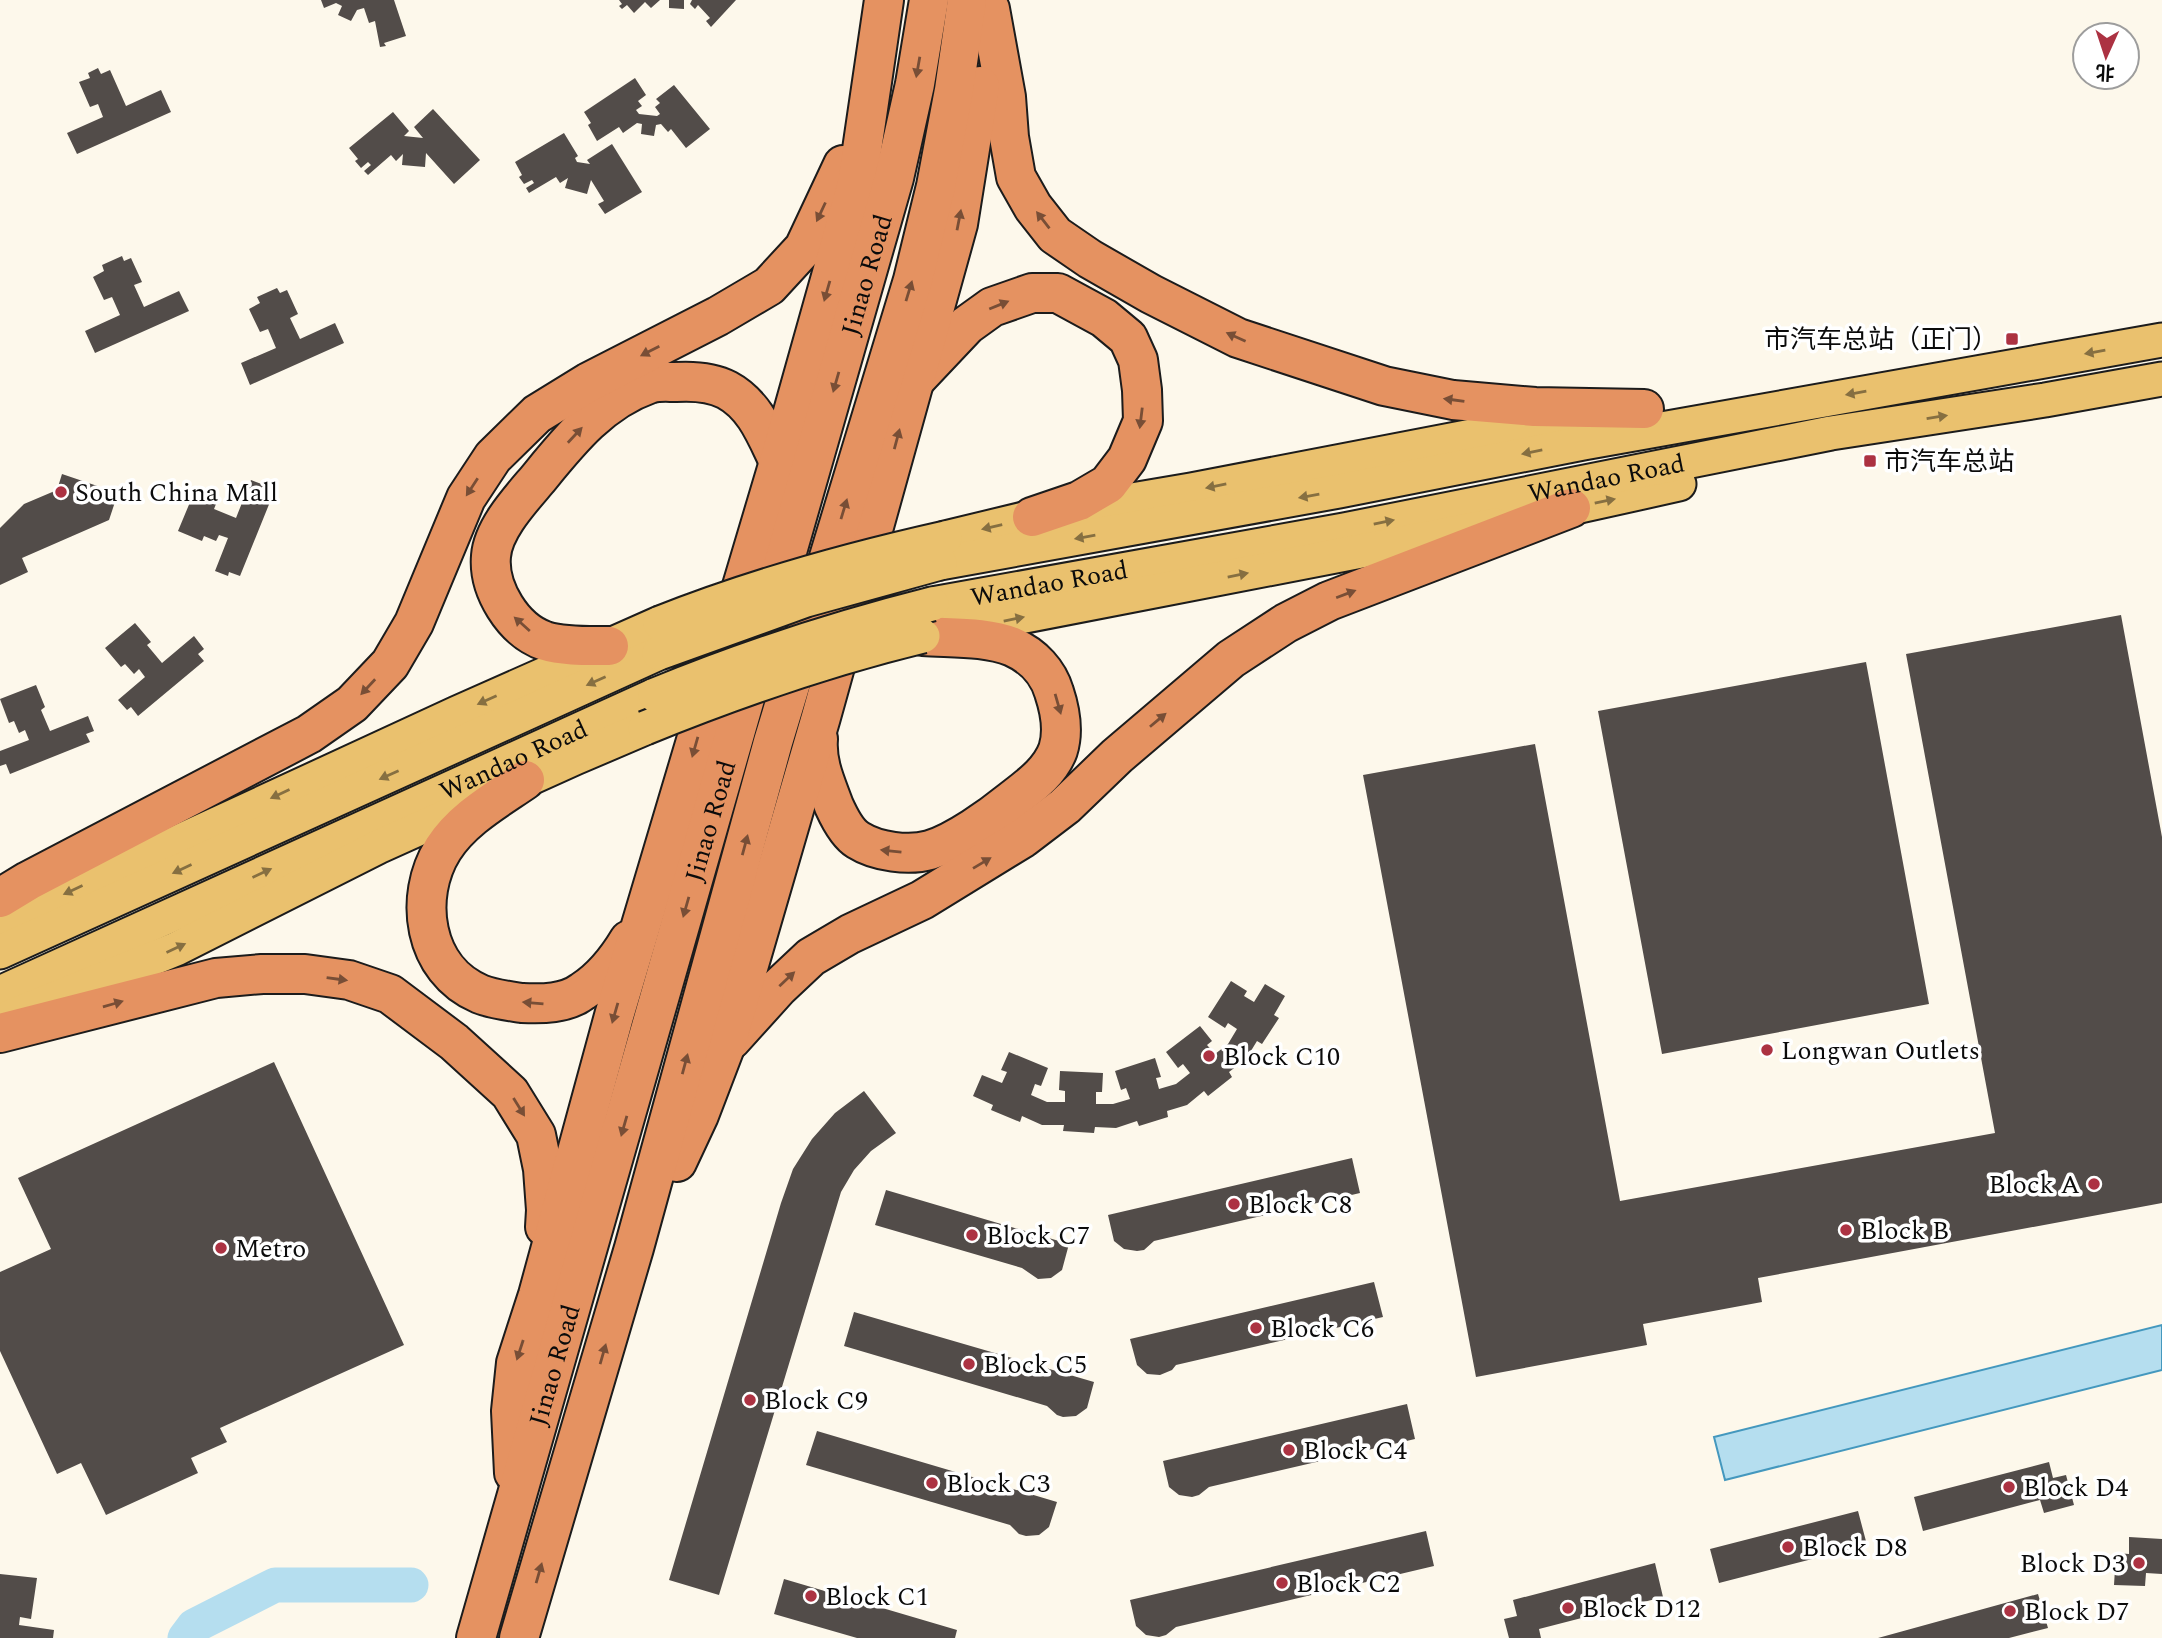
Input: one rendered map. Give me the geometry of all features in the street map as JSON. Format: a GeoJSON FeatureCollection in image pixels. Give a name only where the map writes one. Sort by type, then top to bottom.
{"type":"FeatureCollection","features":[{"type":"Feature","properties":{"kind":"highway"},"geometry":{"type":"LineString","coordinates":[[516,1503],[512,1399],[516,1363],[538,1295],[614,1016],[779,463],[857,184],[884,0]]}},
{"type":"Feature","properties":{"kind":"highway","name":"Jinao Road"},"geometry":{"type":"LineString","coordinates":[[476,1638],[894,178],[915,84],[929,0]]}},
{"type":"Feature","properties":{"kind":"highway"},"geometry":{"type":"LineString","coordinates":[[634,1248],[699,1115],[725,1047],[821,717],[958,224],[982,3]]}},
{"type":"Feature","properties":{"kind":"highway"},"geometry":{"type":"LineString","coordinates":[[982,3],[1006,97],[1016,177],[1033,207],[1055,235],[1090,259],[1151,294],[1238,338],[1384,386],[1452,400],[1535,407],[1644,409]]}},
{"type":"Feature","properties":{"kind":"highway","name":"Jinao Road"},"geometry":{"type":"LineString","coordinates":[[519,1638],[634,1248],[773,742],[913,280],[936,186],[954,90],[982,3]]}},
{"type":"Feature","properties":{"kind":"highway"},"geometry":{"type":"LineString","coordinates":[[0,898],[309,734],[352,704],[390,664],[414,623],[466,498],[493,457],[537,414],[589,382],[718,316],[769,286],[804,248],[870,106]]}},
{"type":"Feature","properties":{"kind":"highway"},"geometry":{"type":"LineString","coordinates":[[913,383],[967,325],[992,307],[1032,293],[1058,293],[1104,318],[1128,338],[1138,360],[1143,421],[1127,459],[1108,484],[1079,502],[1032,517]]}},
{"type":"Feature","properties":{"kind":"highway"},"geometry":{"type":"LineString","coordinates":[[609,646],[580,646],[544,641],[524,628],[504,607],[493,583],[491,555],[506,516],[577,431],[613,402],[650,383],[692,381],[727,390],[750,408],[779,463]]}},
{"type":"Feature","properties":{"kind":"highway"},"geometry":{"type":"LineString","coordinates":[[725,1047],[778,988],[811,957],[850,934],[922,900],[1023,838],[1065,806],[1116,755],[1231,659],[1286,623],[1329,601],[1571,508]]}},
{"type":"Feature","properties":{"kind":"highway"},"geometry":{"type":"LineString","coordinates":[[821,717],[817,749],[822,773],[838,816],[856,839],[881,850],[929,850],[949,842],[1000,810],[1043,776],[1058,749],[1061,715],[1051,681],[1034,659],[1012,646],[982,640],[927,620]]}},
{"type":"Feature","properties":{"kind":"highway"},"geometry":{"type":"LineString","coordinates":[[525,780],[457,831],[444,848],[430,875],[425,901],[427,929],[439,958],[455,979],[481,995],[517,1002],[547,1005],[582,993],[616,963],[650,901]]}},
{"type":"Feature","properties":{"kind":"highway"},"geometry":{"type":"LineString","coordinates":[[0,1033],[216,978],[304,974],[348,980],[390,994],[454,1042],[510,1093],[536,1135],[543,1169],[546,1210],[538,1295]]}},
{"type":"Feature","properties":{"kind":"main road","name":"Wandao Road"},"geometry":{"type":"LineString","coordinates":[[0,952],[659,638],[709,633],[942,551],[2162,340]]}},
{"type":"Feature","properties":{"kind":"main road","name":"Wandao Road"},"geometry":{"type":"LineString","coordinates":[[0,993],[655,695],[721,668],[858,623],[927,620],[1344,530],[1831,433],[2162,379]]}},
{"type":"Feature","properties":{"kind":"main road"},"geometry":{"type":"LineString","coordinates":[[942,551],[1032,517],[1217,486],[1565,418],[1644,409],[1816,400]]}},
{"type":"Feature","properties":{"kind":"main road"},"geometry":{"type":"LineString","coordinates":[[0,1021],[176,949],[378,847],[645,728],[723,696],[860,651],[927,620],[1137,596],[1668,488],[1831,433]]}},
{"type":"Feature","properties":{"kind":"main road"},"geometry":{"type":"LineString","coordinates":[[0,924],[609,646],[659,638]]}},
{"type":"Feature","properties":{"kind":"water"},"geometry":{"type":"Polygon","coordinates":[[[2162,1325],[2162,1370],[1725,1480],[1714,1437],[2162,1325]]]}},
{"type":"Feature","properties":{"kind":"building"},"geometry":{"type":"Polygon","coordinates":[[[321,0],[394,0],[406,36],[384,43],[386,46],[380,47],[375,21],[369,23],[364,8],[357,10],[351,21],[338,15],[342,6],[336,3],[324,8],[321,0]]]}},
{"type":"Feature","properties":{"kind":"building"},"geometry":{"type":"Polygon","coordinates":[[[619,0],[660,0],[651,8],[645,2],[634,13],[627,5],[622,9],[619,0]]]}},
{"type":"Feature","properties":{"kind":"building"},"geometry":{"type":"Polygon","coordinates":[[[669,0],[684,0],[684,9],[669,8],[669,0]]]}},
{"type":"Feature","properties":{"kind":"building"},"geometry":{"type":"Polygon","coordinates":[[[692,0],[736,0],[711,27],[706,21],[710,18],[698,5],[695,9],[690,4],[692,0]]]}},
{"type":"Feature","properties":{"kind":"building"},"geometry":{"type":"Polygon","coordinates":[[[98,68],[101,74],[110,70],[126,106],[161,90],[171,112],[77,154],[67,133],[103,117],[98,104],[90,107],[79,82],[90,78],[88,73],[98,68]]]}},
{"type":"Feature","properties":{"kind":"building"},"geometry":{"type":"Polygon","coordinates":[[[635,78],[646,95],[638,101],[642,106],[636,110],[639,114],[660,114],[655,107],[660,103],[656,99],[674,85],[710,129],[686,148],[671,129],[668,132],[661,124],[656,125],[654,136],[641,134],[642,124],[637,123],[623,133],[619,127],[597,141],[584,112],[635,78]]]}},
{"type":"Feature","properties":{"kind":"building"},"geometry":{"type":"Polygon","coordinates":[[[433,109],[480,160],[454,184],[426,153],[425,167],[402,165],[403,154],[396,161],[391,155],[368,175],[364,171],[371,165],[368,162],[361,168],[355,161],[358,159],[349,148],[393,112],[409,131],[404,136],[423,138],[414,127],[433,109]]]}},
{"type":"Feature","properties":{"kind":"building"},"geometry":{"type":"Polygon","coordinates":[[[564,133],[578,156],[575,158],[577,162],[590,164],[587,160],[612,144],[642,192],[605,214],[598,204],[604,201],[591,180],[587,194],[565,188],[568,178],[560,183],[556,177],[529,193],[526,188],[534,183],[532,180],[524,184],[515,162],[564,133]]]}},
{"type":"Feature","properties":{"kind":"building"},"geometry":{"type":"Polygon","coordinates":[[[122,256],[124,261],[131,258],[142,282],[134,285],[144,307],[179,291],[189,311],[95,353],[85,331],[120,315],[112,297],[104,300],[93,277],[104,271],[102,265],[122,256]]]}},
{"type":"Feature","properties":{"kind":"building"},"geometry":{"type":"Polygon","coordinates":[[[277,288],[280,293],[287,290],[298,314],[290,318],[300,339],[335,323],[344,343],[250,385],[241,363],[276,348],[268,329],[260,332],[249,309],[260,303],[257,297],[277,288]]]}},
{"type":"Feature","properties":{"kind":"building"},"geometry":{"type":"Polygon","coordinates":[[[62,474],[118,493],[109,520],[22,558],[28,572],[0,585],[0,528],[24,504],[57,490],[62,474]]]}},
{"type":"Feature","properties":{"kind":"building"},"geometry":{"type":"Polygon","coordinates":[[[251,480],[267,486],[264,493],[272,497],[240,576],[229,572],[228,576],[215,571],[228,538],[219,535],[216,541],[204,536],[202,541],[178,531],[193,495],[216,504],[214,509],[236,518],[251,480]]]}},
{"type":"Feature","properties":{"kind":"building"},"geometry":{"type":"Polygon","coordinates":[[[2121,615],[2162,837],[2162,1203],[1758,1278],[1762,1302],[1643,1324],[1647,1345],[1476,1377],[1363,775],[1535,744],[1620,1201],[1995,1133],[1906,654],[2121,615]]]}},
{"type":"Feature","properties":{"kind":"building"},"geometry":{"type":"Polygon","coordinates":[[[135,623],[151,642],[147,645],[162,663],[194,636],[204,649],[198,654],[204,661],[138,716],[131,707],[127,710],[118,700],[145,677],[139,669],[134,674],[125,664],[121,667],[105,648],[135,623]]]}},
{"type":"Feature","properties":{"kind":"building"},"geometry":{"type":"Polygon","coordinates":[[[1866,662],[1929,1004],[1662,1054],[1598,711],[1866,662]]]}},
{"type":"Feature","properties":{"kind":"building"},"geometry":{"type":"Polygon","coordinates":[[[36,685],[45,707],[41,710],[50,731],[88,716],[94,731],[86,734],[90,742],[10,774],[6,764],[0,766],[0,751],[29,740],[25,730],[19,733],[14,721],[9,723],[0,699],[36,685]]]}},
{"type":"Feature","properties":{"kind":"building","name":"Block C10"},"geometry":{"type":"Polygon","coordinates":[[[1231,981],[1247,991],[1244,996],[1254,1002],[1265,984],[1285,996],[1274,1015],[1279,1018],[1262,1044],[1257,1041],[1246,1059],[1229,1072],[1232,1077],[1208,1096],[1204,1091],[1187,1105],[1167,1111],[1168,1117],[1139,1126],[1137,1121],[1116,1128],[1095,1127],[1094,1133],[1063,1131],[1064,1125],[1042,1125],[1022,1116],[1020,1122],[991,1110],[993,1105],[973,1096],[982,1075],[1002,1083],[1007,1072],[1001,1070],[1009,1052],[1048,1068],[1041,1086],[1035,1084],[1031,1095],[1047,1102],[1065,1102],[1065,1091],[1059,1090],[1060,1071],[1103,1073],[1102,1092],[1096,1092],[1096,1104],[1113,1104],[1130,1099],[1126,1088],[1121,1090],[1115,1071],[1155,1058],[1161,1077],[1156,1078],[1159,1089],[1176,1084],[1190,1073],[1183,1064],[1178,1068],[1166,1052],[1200,1026],[1212,1041],[1207,1045],[1215,1054],[1228,1044],[1237,1029],[1228,1023],[1225,1028],[1208,1017],[1231,981]]]}},
{"type":"Feature","properties":{"kind":"building"},"geometry":{"type":"Polygon","coordinates":[[[274,1062],[404,1345],[220,1428],[227,1442],[191,1458],[198,1473],[106,1515],[81,1463],[57,1474],[0,1351],[0,1272],[51,1249],[18,1178],[274,1062]]]}},
{"type":"Feature","properties":{"kind":"building","name":"Block C9"},"geometry":{"type":"Polygon","coordinates":[[[864,1091],[896,1133],[871,1151],[854,1170],[841,1192],[719,1595],[669,1580],[793,1169],[812,1139],[835,1113],[864,1091]]]}},
{"type":"Feature","properties":{"kind":"building","name":"Block C8"},"geometry":{"type":"Polygon","coordinates":[[[1352,1158],[1360,1193],[1154,1241],[1144,1250],[1124,1249],[1114,1241],[1108,1215],[1352,1158]]]}},
{"type":"Feature","properties":{"kind":"building","name":"Block C7"},"geometry":{"type":"Polygon","coordinates":[[[886,1190],[1069,1244],[1062,1270],[1051,1278],[1038,1279],[1022,1268],[875,1225],[886,1190]]]}},
{"type":"Feature","properties":{"kind":"building","name":"Block C6"},"geometry":{"type":"Polygon","coordinates":[[[1374,1282],[1383,1317],[1176,1365],[1172,1370],[1160,1375],[1147,1374],[1137,1365],[1130,1339],[1374,1282]]]}},
{"type":"Feature","properties":{"kind":"building","name":"Block C5"},"geometry":{"type":"Polygon","coordinates":[[[854,1312],[1094,1382],[1087,1408],[1076,1416],[1063,1417],[1047,1406],[844,1346],[854,1312]]]}},
{"type":"Feature","properties":{"kind":"building","name":"Block C4"},"geometry":{"type":"Polygon","coordinates":[[[1407,1404],[1415,1439],[1209,1487],[1192,1497],[1179,1495],[1169,1487],[1163,1461],[1407,1404]]]}},
{"type":"Feature","properties":{"kind":"building","name":"Block C3"},"geometry":{"type":"Polygon","coordinates":[[[817,1431],[1057,1502],[1049,1527],[1039,1535],[1026,1536],[1019,1534],[1010,1525],[806,1465],[817,1431]]]}},
{"type":"Feature","properties":{"kind":"building","name":"Block D4"},"geometry":{"type":"Polygon","coordinates":[[[2049,1462],[2053,1478],[2066,1475],[2074,1505],[2044,1513],[2040,1500],[1923,1531],[1914,1497],[2049,1462]]]}},
{"type":"Feature","properties":{"kind":"building","name":"Block D8"},"geometry":{"type":"Polygon","coordinates":[[[1858,1511],[1867,1545],[1719,1583],[1710,1549],[1858,1511]]]}},
{"type":"Feature","properties":{"kind":"building","name":"Block C2"},"geometry":{"type":"Polygon","coordinates":[[[1426,1531],[1434,1566],[1176,1627],[1159,1637],[1146,1635],[1136,1626],[1130,1600],[1426,1531]]]}},
{"type":"Feature","properties":{"kind":"building","name":"Block D3"},"geometry":{"type":"Polygon","coordinates":[[[2129,1537],[2162,1539],[2162,1574],[2146,1573],[2145,1586],[2114,1585],[2116,1553],[2129,1554],[2129,1537]]]}},
{"type":"Feature","properties":{"kind":"building","name":"Block D12"},"geometry":{"type":"Polygon","coordinates":[[[1655,1563],[1663,1597],[1539,1629],[1541,1638],[1509,1638],[1504,1619],[1517,1616],[1513,1600],[1655,1563]]]}},
{"type":"Feature","properties":{"kind":"building"},"geometry":{"type":"Polygon","coordinates":[[[0,1574],[37,1578],[31,1619],[20,1617],[19,1625],[54,1630],[53,1638],[0,1638],[0,1574]]]}},
{"type":"Feature","properties":{"kind":"building","name":"Block C1"},"geometry":{"type":"Polygon","coordinates":[[[784,1579],[957,1630],[955,1638],[857,1638],[774,1614],[784,1579]]]}},
{"type":"Feature","properties":{"kind":"building","name":"Block D7"},"geometry":{"type":"Polygon","coordinates":[[[2038,1594],[2048,1628],[2009,1638],[1878,1638],[2038,1594]]]}},
{"type":"Feature","properties":{"kind":"waterway"},"geometry":{"type":"LineString","coordinates":[[185,1638],[194,1626],[275,1585],[411,1585]]}},
{"type":"Feature","properties":{"kind":"place","name":"市汽车总站（正门）"},"geometry":{"type":"Point","coordinates":[2012,339]}},
{"type":"Feature","properties":{"kind":"place","name":"市汽车总站"},"geometry":{"type":"Point","coordinates":[1870,461]}},
{"type":"Feature","properties":{"kind":"place","name":"South China Mall"},"geometry":{"type":"Point","coordinates":[61,492]}},
{"type":"Feature","properties":{"kind":"place","name":"Longwan Outlets"},"geometry":{"type":"Point","coordinates":[1767,1050]}},
{"type":"Feature","properties":{"kind":"place","name":"Block C10"},"geometry":{"type":"Point","coordinates":[1209,1056]}},
{"type":"Feature","properties":{"kind":"place","name":"Block A"},"geometry":{"type":"Point","coordinates":[2094,1184]}},
{"type":"Feature","properties":{"kind":"place","name":"Block C8"},"geometry":{"type":"Point","coordinates":[1234,1204]}},
{"type":"Feature","properties":{"kind":"place","name":"Block B"},"geometry":{"type":"Point","coordinates":[1846,1230]}},
{"type":"Feature","properties":{"kind":"place","name":"Block C7"},"geometry":{"type":"Point","coordinates":[972,1235]}},
{"type":"Feature","properties":{"kind":"place","name":"Metro"},"geometry":{"type":"Point","coordinates":[221,1248]}},
{"type":"Feature","properties":{"kind":"place","name":"Block C6"},"geometry":{"type":"Point","coordinates":[1256,1328]}},
{"type":"Feature","properties":{"kind":"place","name":"Block C5"},"geometry":{"type":"Point","coordinates":[969,1364]}},
{"type":"Feature","properties":{"kind":"place","name":"Block C9"},"geometry":{"type":"Point","coordinates":[750,1400]}},
{"type":"Feature","properties":{"kind":"place","name":"Block C4"},"geometry":{"type":"Point","coordinates":[1289,1450]}},
{"type":"Feature","properties":{"kind":"place","name":"Block C3"},"geometry":{"type":"Point","coordinates":[932,1483]}},
{"type":"Feature","properties":{"kind":"place","name":"Block D4"},"geometry":{"type":"Point","coordinates":[2009,1487]}},
{"type":"Feature","properties":{"kind":"place","name":"Block D8"},"geometry":{"type":"Point","coordinates":[1788,1547]}},
{"type":"Feature","properties":{"kind":"place","name":"Block D3"},"geometry":{"type":"Point","coordinates":[2139,1563]}},
{"type":"Feature","properties":{"kind":"place","name":"Block C2"},"geometry":{"type":"Point","coordinates":[1282,1583]}},
{"type":"Feature","properties":{"kind":"place","name":"Block C1"},"geometry":{"type":"Point","coordinates":[811,1596]}},
{"type":"Feature","properties":{"kind":"place","name":"Block D12"},"geometry":{"type":"Point","coordinates":[1568,1608]}},
{"type":"Feature","properties":{"kind":"place","name":"Block D7"},"geometry":{"type":"Point","coordinates":[2010,1611]}}]}
